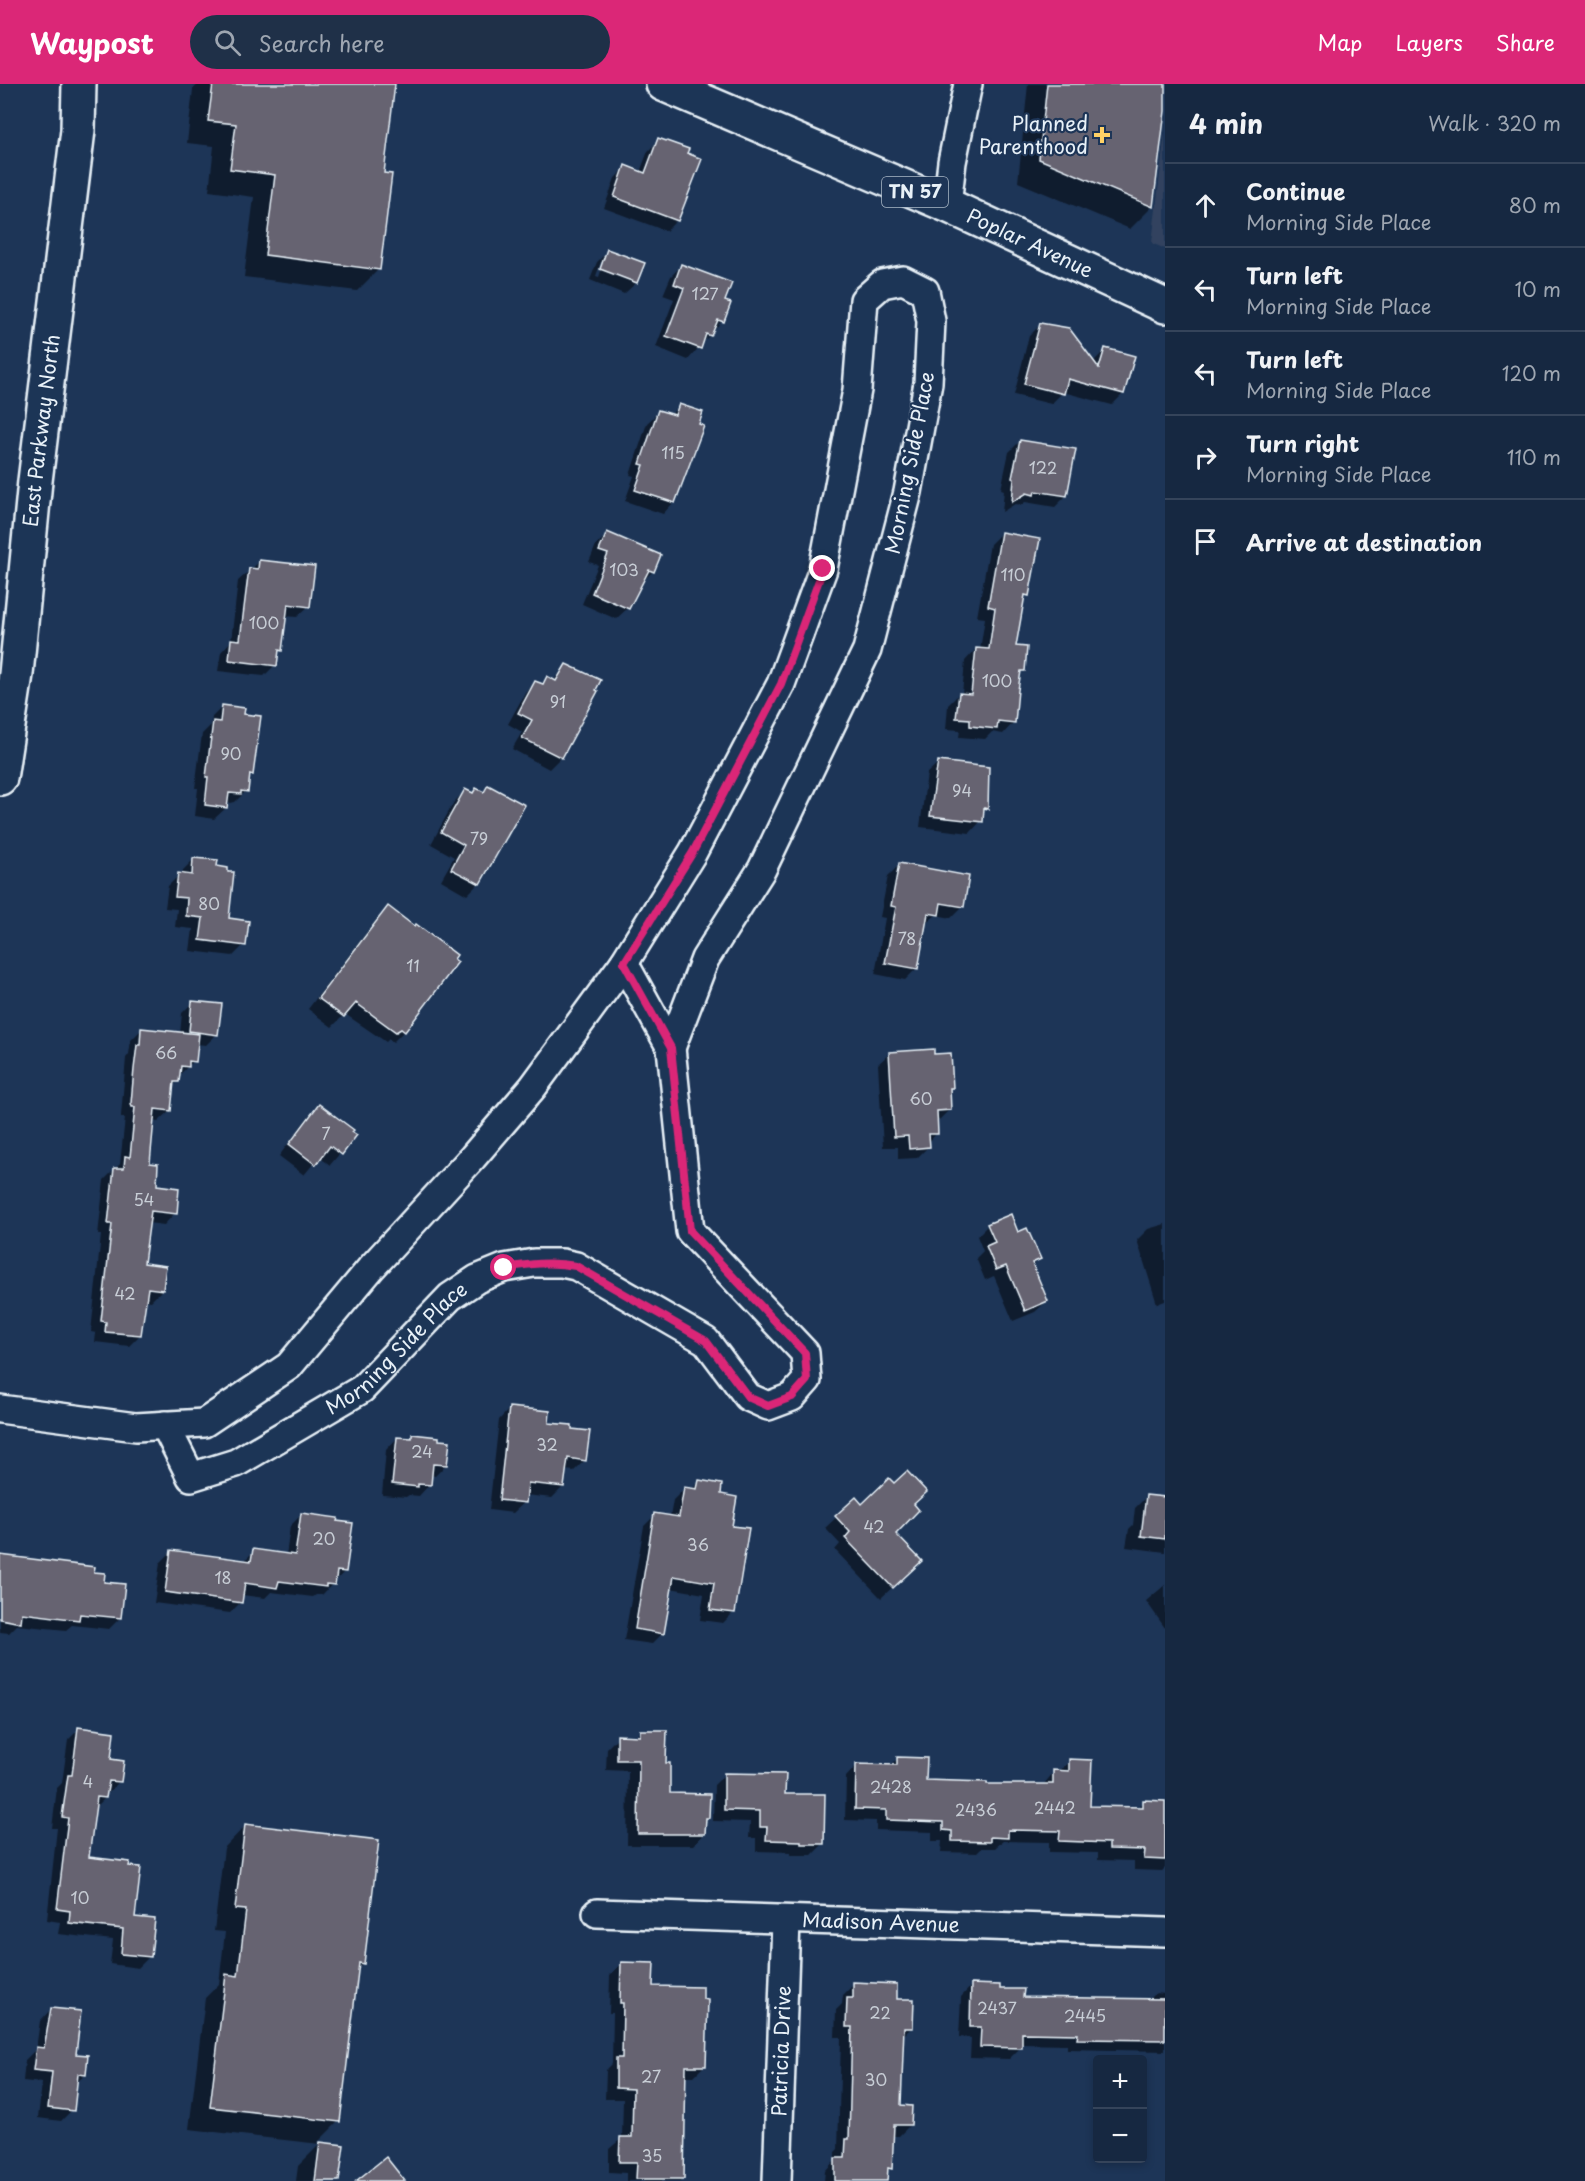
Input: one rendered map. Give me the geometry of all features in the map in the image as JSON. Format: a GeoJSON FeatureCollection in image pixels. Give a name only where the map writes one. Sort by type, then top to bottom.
{"type":"FeatureCollection","features":[{"type":"Feature","properties":{"kind":"main road","name":"East Parkway North"},"geometry":{"type":"LineString","coordinates":[[0,778],[8,674],[35,481],[78,130],[79,84]]}},
{"type":"Feature","properties":{"kind":"main road","name":"Poplar Avenue"},"geometry":{"type":"LineString","coordinates":[[663,84],[947,205],[1165,306]]}},
{"type":"Feature","properties":{"kind":"street"},"geometry":{"type":"LineString","coordinates":[[947,205],[952,162],[968,84]]}},
{"type":"Feature","properties":{"kind":"street","name":"Morning Side Place"},"geometry":{"type":"LineString","coordinates":[[0,1409],[136,1427],[204,1423],[289,1366],[371,1268],[533,1087],[624,963],[693,852],[781,684],[823,569],[857,390],[864,300],[882,284],[903,280],[925,291],[931,321],[928,383],[908,492],[867,650],[762,869],[705,959],[671,1048]]}},
{"type":"Feature","properties":{"kind":"street","name":"Morning Side Place"},"geometry":{"type":"LineString","coordinates":[[165,1425],[191,1476],[236,1463],[362,1389],[450,1297],[477,1279],[504,1268],[534,1263],[562,1263],[576,1266],[706,1341],[748,1397],[768,1406],[792,1397],[807,1380],[805,1353],[690,1231],[671,1048],[624,963]]}},
{"type":"Feature","properties":{"kind":"street","name":"Madison Avenue"},"geometry":{"type":"LineString","coordinates":[[597,1913],[1165,1932]]}},
{"type":"Feature","properties":{"kind":"street","name":"Patricia Drive"},"geometry":{"type":"LineString","coordinates":[[777,2181],[786,1921]]}},
{"type":"Feature","properties":{"kind":"shaded area"},"geometry":{"type":"Polygon","coordinates":[[[1165,133],[1165,249],[1152,243],[1165,133]]]}},
{"type":"Feature","properties":{"kind":"building"},"geometry":{"type":"Polygon","coordinates":[[[213,84],[395,84],[384,173],[392,174],[380,270],[265,255],[275,175],[230,169],[236,124],[208,121],[213,84]]]}},
{"type":"Feature","properties":{"kind":"building","name":"Planned Parenthood"},"geometry":{"type":"Polygon","coordinates":[[[1047,84],[1165,84],[1165,111],[1153,207],[1039,159],[1047,84]]]}},
{"type":"Feature","properties":{"kind":"building"},"geometry":{"type":"Polygon","coordinates":[[[658,138],[689,149],[687,153],[702,159],[678,221],[614,197],[625,165],[645,173],[658,138]]]}},
{"type":"Feature","properties":{"kind":"building"},"geometry":{"type":"Polygon","coordinates":[[[607,249],[645,263],[637,283],[600,269],[607,249]]]}},
{"type":"Feature","properties":{"kind":"building"},"geometry":{"type":"Polygon","coordinates":[[[681,264],[732,283],[725,301],[731,303],[724,322],[718,320],[711,336],[706,334],[701,349],[666,336],[684,288],[674,284],[681,264]]]}},
{"type":"Feature","properties":{"kind":"building"},"geometry":{"type":"Polygon","coordinates":[[[1040,323],[1069,328],[1099,368],[1105,348],[1135,356],[1124,394],[1068,379],[1064,394],[1024,384],[1040,323]]]}},
{"type":"Feature","properties":{"kind":"building"},"geometry":{"type":"Polygon","coordinates":[[[679,404],[703,412],[699,424],[704,426],[675,503],[635,490],[644,465],[640,464],[658,410],[675,415],[679,404]]]}},
{"type":"Feature","properties":{"kind":"building"},"geometry":{"type":"Polygon","coordinates":[[[1020,440],[1076,449],[1067,496],[1035,491],[1034,495],[1027,493],[1012,502],[1014,479],[1012,478],[1020,440]]]}},
{"type":"Feature","properties":{"kind":"building"},"geometry":{"type":"Polygon","coordinates":[[[607,532],[661,555],[654,572],[649,570],[629,609],[592,593],[608,554],[599,551],[607,532]]]}},
{"type":"Feature","properties":{"kind":"building"},"geometry":{"type":"Polygon","coordinates":[[[1001,532],[1040,539],[1029,596],[1025,595],[1016,646],[1027,647],[1025,671],[1021,671],[1018,690],[1015,723],[998,721],[997,729],[970,726],[970,719],[956,718],[959,693],[971,694],[976,648],[989,649],[995,608],[988,606],[1001,532]]]}},
{"type":"Feature","properties":{"kind":"building"},"geometry":{"type":"Polygon","coordinates":[[[259,560],[315,566],[310,607],[288,604],[282,651],[279,650],[277,666],[229,660],[231,639],[240,640],[249,568],[258,569],[259,560]]]}},
{"type":"Feature","properties":{"kind":"building"},"geometry":{"type":"Polygon","coordinates":[[[566,664],[601,680],[596,690],[598,691],[562,758],[522,738],[532,720],[518,713],[535,681],[543,684],[547,676],[556,681],[566,664]]]}},
{"type":"Feature","properties":{"kind":"building"},"geometry":{"type":"Polygon","coordinates":[[[222,705],[245,708],[244,714],[261,716],[253,775],[250,774],[248,792],[229,793],[227,808],[205,805],[213,721],[220,722],[222,705]]]}},
{"type":"Feature","properties":{"kind":"building"},"geometry":{"type":"Polygon","coordinates":[[[938,761],[989,767],[988,809],[984,808],[983,822],[930,816],[938,761]]]}},
{"type":"Feature","properties":{"kind":"building"},"geometry":{"type":"Polygon","coordinates":[[[488,785],[525,805],[480,884],[451,869],[464,845],[441,832],[465,789],[473,793],[476,788],[484,792],[488,785]]]}},
{"type":"Feature","properties":{"kind":"building"},"geometry":{"type":"Polygon","coordinates":[[[193,858],[218,860],[217,866],[228,868],[228,872],[234,872],[229,918],[249,921],[246,946],[200,940],[203,918],[186,916],[187,898],[175,897],[178,873],[192,875],[193,858]]]}},
{"type":"Feature","properties":{"kind":"building"},"geometry":{"type":"Polygon","coordinates":[[[899,863],[969,876],[964,907],[941,903],[939,915],[928,913],[918,969],[885,963],[896,907],[891,906],[899,863]]]}},
{"type":"Feature","properties":{"kind":"building"},"geometry":{"type":"Polygon","coordinates":[[[388,906],[457,955],[454,959],[458,962],[405,1032],[401,1029],[396,1032],[356,1003],[344,1017],[318,998],[388,906]]]}},
{"type":"Feature","properties":{"kind":"building"},"geometry":{"type":"Polygon","coordinates":[[[192,1001],[222,1004],[218,1035],[189,1031],[192,1001]]]}},
{"type":"Feature","properties":{"kind":"building"},"geometry":{"type":"Polygon","coordinates":[[[141,1028],[199,1034],[196,1062],[189,1061],[189,1067],[181,1066],[179,1082],[174,1082],[171,1111],[155,1109],[150,1163],[158,1164],[157,1185],[179,1188],[177,1214],[151,1211],[144,1263],[166,1266],[163,1290],[148,1288],[141,1335],[105,1332],[106,1322],[101,1321],[112,1224],[108,1224],[114,1168],[124,1168],[125,1156],[130,1157],[135,1107],[132,1107],[131,1103],[141,1028]]]}},
{"type":"Feature","properties":{"kind":"building"},"geometry":{"type":"Polygon","coordinates":[[[934,1049],[934,1054],[951,1053],[953,1088],[950,1088],[951,1110],[937,1111],[938,1134],[929,1134],[930,1147],[909,1149],[908,1136],[894,1137],[889,1052],[934,1049]]]}},
{"type":"Feature","properties":{"kind":"building"},"geometry":{"type":"Polygon","coordinates":[[[319,1104],[354,1130],[352,1132],[357,1135],[342,1155],[330,1146],[316,1165],[289,1144],[319,1104]]]}},
{"type":"Feature","properties":{"kind":"building"},"geometry":{"type":"Polygon","coordinates":[[[1011,1214],[1018,1232],[1027,1228],[1041,1259],[1032,1263],[1048,1301],[1025,1311],[1006,1266],[996,1270],[986,1246],[995,1242],[987,1224],[1011,1214]]]}},
{"type":"Feature","properties":{"kind":"building"},"geometry":{"type":"Polygon","coordinates":[[[509,1407],[550,1411],[549,1423],[572,1425],[572,1429],[590,1431],[586,1461],[568,1458],[564,1487],[528,1483],[526,1503],[499,1500],[509,1407]]]}},
{"type":"Feature","properties":{"kind":"building"},"geometry":{"type":"Polygon","coordinates":[[[412,1434],[439,1437],[439,1440],[450,1441],[447,1465],[433,1464],[431,1485],[418,1484],[418,1487],[392,1484],[397,1437],[412,1438],[412,1434]]]}},
{"type":"Feature","properties":{"kind":"building"},"geometry":{"type":"Polygon","coordinates":[[[907,1471],[927,1492],[914,1504],[919,1510],[896,1534],[922,1561],[893,1588],[845,1538],[850,1532],[835,1516],[856,1497],[862,1504],[889,1478],[894,1483],[907,1471]]]}},
{"type":"Feature","properties":{"kind":"building"},"geometry":{"type":"Polygon","coordinates":[[[699,1480],[722,1484],[721,1494],[737,1497],[732,1526],[749,1528],[735,1613],[710,1610],[714,1583],[674,1576],[664,1634],[635,1629],[654,1513],[679,1517],[684,1487],[697,1489],[699,1480]]]}},
{"type":"Feature","properties":{"kind":"building"},"geometry":{"type":"Polygon","coordinates":[[[1146,1495],[1165,1497],[1165,1539],[1141,1536],[1146,1495]]]}},
{"type":"Feature","properties":{"kind":"building"},"geometry":{"type":"Polygon","coordinates":[[[301,1513],[338,1518],[337,1521],[353,1523],[346,1572],[337,1571],[335,1585],[326,1584],[326,1587],[279,1581],[277,1588],[245,1583],[242,1603],[165,1592],[171,1550],[251,1561],[253,1549],[295,1555],[301,1513]]]}},
{"type":"Feature","properties":{"kind":"building"},"geometry":{"type":"Polygon","coordinates":[[[0,1555],[95,1567],[94,1572],[105,1573],[104,1582],[125,1584],[121,1618],[80,1614],[79,1620],[22,1613],[21,1623],[0,1619],[0,1555]]]}},
{"type":"Feature","properties":{"kind":"building"},"geometry":{"type":"Polygon","coordinates":[[[78,1727],[114,1732],[111,1759],[124,1761],[121,1782],[109,1781],[106,1798],[97,1797],[89,1857],[130,1862],[129,1866],[141,1867],[135,1917],[155,1919],[151,1957],[121,1954],[123,1929],[69,1923],[70,1911],[57,1909],[68,1818],[62,1817],[68,1775],[72,1775],[78,1727]]]}},
{"type":"Feature","properties":{"kind":"building"},"geometry":{"type":"Polygon","coordinates":[[[640,1730],[667,1730],[666,1763],[670,1763],[670,1793],[710,1794],[709,1818],[706,1818],[705,1834],[638,1834],[639,1760],[617,1760],[617,1735],[640,1736],[640,1730]]]}},
{"type":"Feature","properties":{"kind":"building"},"geometry":{"type":"Polygon","coordinates":[[[897,1757],[927,1758],[926,1780],[987,1782],[987,1784],[1053,1784],[1053,1770],[1069,1771],[1069,1759],[1092,1760],[1090,1806],[1143,1807],[1143,1800],[1165,1801],[1165,1860],[1144,1859],[1145,1850],[1109,1849],[1109,1843],[1059,1841],[1060,1831],[1008,1830],[1008,1838],[990,1837],[990,1842],[952,1841],[952,1831],[943,1830],[943,1822],[886,1820],[886,1810],[855,1809],[856,1764],[897,1765],[897,1757]]]}},
{"type":"Feature","properties":{"kind":"building"},"geometry":{"type":"Polygon","coordinates":[[[724,1773],[786,1774],[785,1794],[825,1794],[824,1844],[766,1840],[767,1827],[760,1827],[760,1811],[724,1810],[724,1773]]]}},
{"type":"Feature","properties":{"kind":"building"},"geometry":{"type":"Polygon","coordinates":[[[245,1824],[379,1840],[364,1964],[359,1963],[340,2122],[210,2107],[226,1974],[238,1976],[246,1910],[235,1909],[245,1824]]]}},
{"type":"Feature","properties":{"kind":"building"},"geometry":{"type":"Polygon","coordinates":[[[621,1962],[654,1963],[653,1986],[703,1987],[703,1999],[708,2000],[706,2066],[686,2066],[684,2179],[636,2179],[637,2162],[619,2162],[620,2137],[632,2137],[633,2089],[616,2088],[616,2058],[622,2058],[621,1962]]]}},
{"type":"Feature","properties":{"kind":"building"},"geometry":{"type":"Polygon","coordinates":[[[853,1982],[897,1984],[897,1999],[914,1999],[913,2028],[904,2028],[901,2105],[912,2106],[911,2125],[894,2125],[892,2169],[888,2168],[887,2181],[835,2181],[835,2158],[845,2158],[846,2139],[849,2139],[852,2027],[846,2027],[847,1998],[853,1998],[853,1982]]]}},
{"type":"Feature","properties":{"kind":"building"},"geometry":{"type":"Polygon","coordinates":[[[971,1984],[1000,1985],[1000,1989],[1024,1989],[1023,1997],[1165,1999],[1165,2040],[1077,2039],[1078,2034],[1022,2033],[1022,2048],[980,2047],[981,2027],[970,2027],[971,1984]]]}},
{"type":"Feature","properties":{"kind":"building"},"geometry":{"type":"Polygon","coordinates":[[[51,2008],[81,2011],[76,2054],[88,2055],[86,2075],[78,2074],[74,2111],[48,2108],[52,2072],[33,2070],[36,2047],[44,2048],[51,2008]]]}},
{"type":"Feature","properties":{"kind":"building"},"geometry":{"type":"Polygon","coordinates":[[[320,2142],[344,2145],[339,2181],[315,2181],[320,2142]]]}},
{"type":"Feature","properties":{"kind":"building"},"geometry":{"type":"Polygon","coordinates":[[[386,2157],[405,2181],[356,2181],[386,2157]]]}},
{"type":"Feature","properties":{"kind":"place","name":"Planned Parenthood"},"geometry":{"type":"Point","coordinates":[1102,135]}},
{"type":"Feature","properties":{"kind":"route"},"geometry":{"type":"LineString","coordinates":[[504,1268],[534,1263],[562,1263],[576,1266],[706,1341],[748,1397],[768,1406],[792,1397],[807,1380],[805,1353],[690,1231],[671,1048],[624,963],[693,852],[781,684],[823,569]]}}]}
